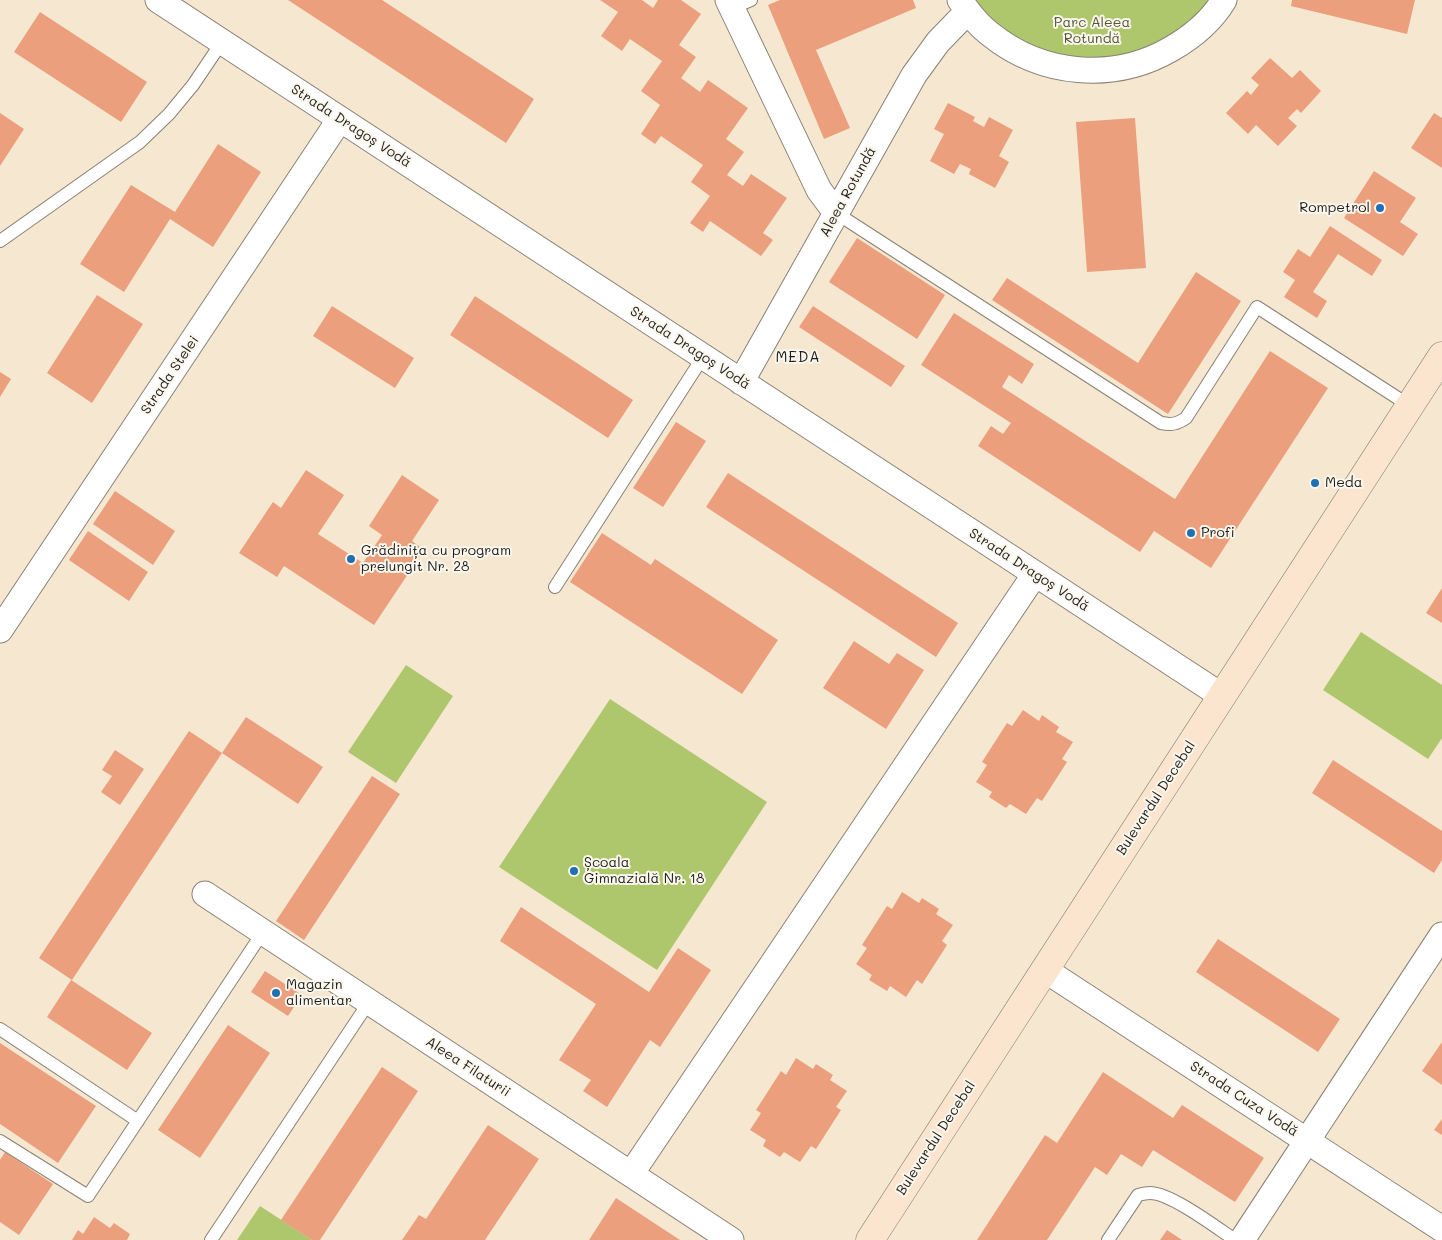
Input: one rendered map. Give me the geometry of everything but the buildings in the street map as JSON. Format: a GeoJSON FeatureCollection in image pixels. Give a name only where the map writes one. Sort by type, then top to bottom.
{"type":"FeatureCollection","features":[{"type":"Feature","properties":{"kind":"main road","name":"Bulevardul Decebal"},"geometry":{"type":"LineString","coordinates":[[870,1240],[1442,356]]}},
{"type":"Feature","properties":{"kind":"street","name":"Strada Dragoș Vodă"},"geometry":{"type":"LineString","coordinates":[[158,0],[1222,696]]}},
{"type":"Feature","properties":{"kind":"street","name":"Aleea Rotundă"},"geometry":{"type":"LineString","coordinates":[[741,382],[914,75],[964,6],[988,33],[1010,48],[1034,60],[1062,68],[1085,71],[1137,65],[1161,55],[1184,41],[1204,24],[1224,0]]}},
{"type":"Feature","properties":{"kind":"street"},"geometry":{"type":"LineString","coordinates":[[737,3],[819,190],[836,214]]}},
{"type":"Feature","properties":{"kind":"street","name":"Strada Stelei"},"geometry":{"type":"LineString","coordinates":[[0,630],[340,119]]}},
{"type":"Feature","properties":{"kind":"street"},"geometry":{"type":"LineString","coordinates":[[631,1174],[1035,574]]}},
{"type":"Feature","properties":{"kind":"street","name":"Aleea Filaturii"},"geometry":{"type":"LineString","coordinates":[[205,894],[731,1240]]}},
{"type":"Feature","properties":{"kind":"street"},"geometry":{"type":"LineString","coordinates":[[1242,1240],[1442,935]]}},
{"type":"Feature","properties":{"kind":"street","name":"Strada Cuza Vodă"},"geometry":{"type":"LineString","coordinates":[[1045,970],[1442,1229]]}},
{"type":"Feature","properties":{"kind":"lane"},"geometry":{"type":"LineString","coordinates":[[0,241],[140,142],[169,114],[193,85],[222,42]]}},
{"type":"Feature","properties":{"kind":"lane"},"geometry":{"type":"LineString","coordinates":[[836,214],[1161,423],[1170,425],[1186,418],[1257,307],[1410,406]]}},
{"type":"Feature","properties":{"kind":"lane"},"geometry":{"type":"LineString","coordinates":[[556,587],[703,357]]}},
{"type":"Feature","properties":{"kind":"lane"},"geometry":{"type":"LineString","coordinates":[[0,1141],[88,1196],[263,932]]}},
{"type":"Feature","properties":{"kind":"lane"},"geometry":{"type":"LineString","coordinates":[[211,1240],[369,1002]]}},
{"type":"Feature","properties":{"kind":"lane"},"geometry":{"type":"LineString","coordinates":[[0,1029],[138,1120]]}},
{"type":"Feature","properties":{"kind":"lane"},"geometry":{"type":"LineString","coordinates":[[1108,1240],[1138,1195],[1151,1193],[1165,1197],[1191,1210],[1235,1240]]}},
{"type":"Feature","properties":{"kind":"green space","name":"Parc Aleea Rotundă"},"geometry":{"type":"Polygon","coordinates":[[[970,0],[1214,0],[1198,19],[1157,47],[1085,62],[1014,41],[970,0]]]}},
{"type":"Feature","properties":{"kind":"green space"},"geometry":{"type":"Polygon","coordinates":[[[1361,632],[1442,685],[1442,738],[1428,759],[1323,690],[1361,632]]]}},
{"type":"Feature","properties":{"kind":"green space"},"geometry":{"type":"Polygon","coordinates":[[[406,665],[453,696],[396,783],[348,752],[406,665]]]}},
{"type":"Feature","properties":{"kind":"green space"},"geometry":{"type":"Polygon","coordinates":[[[610,699],[767,802],[657,970],[499,867],[610,699]]]}},
{"type":"Feature","properties":{"kind":"green space"},"geometry":{"type":"Polygon","coordinates":[[[260,1206],[312,1240],[237,1240],[260,1206]]]}},
{"type":"Feature","properties":{"kind":"place","name":"Rompetrol"},"geometry":{"type":"Point","coordinates":[1380,208]}},
{"type":"Feature","properties":{"kind":"place","name":"Meda"},"geometry":{"type":"Point","coordinates":[1315,483]}},
{"type":"Feature","properties":{"kind":"place","name":"Profi"},"geometry":{"type":"Point","coordinates":[1191,533]}},
{"type":"Feature","properties":{"kind":"place","name":"Grădinița cu program prelungit Nr. 28"},"geometry":{"type":"Point","coordinates":[351,559]}},
{"type":"Feature","properties":{"kind":"place","name":"Școala Gimnazială Nr. 18"},"geometry":{"type":"Point","coordinates":[574,871]}},
{"type":"Feature","properties":{"kind":"place","name":"Magazin alimentar"},"geometry":{"type":"Point","coordinates":[276,993]}},
{"type":"Feature","properties":{"kind":"district","name":"MEDA"},"geometry":{"type":"Point","coordinates":[798,357]}}]}
